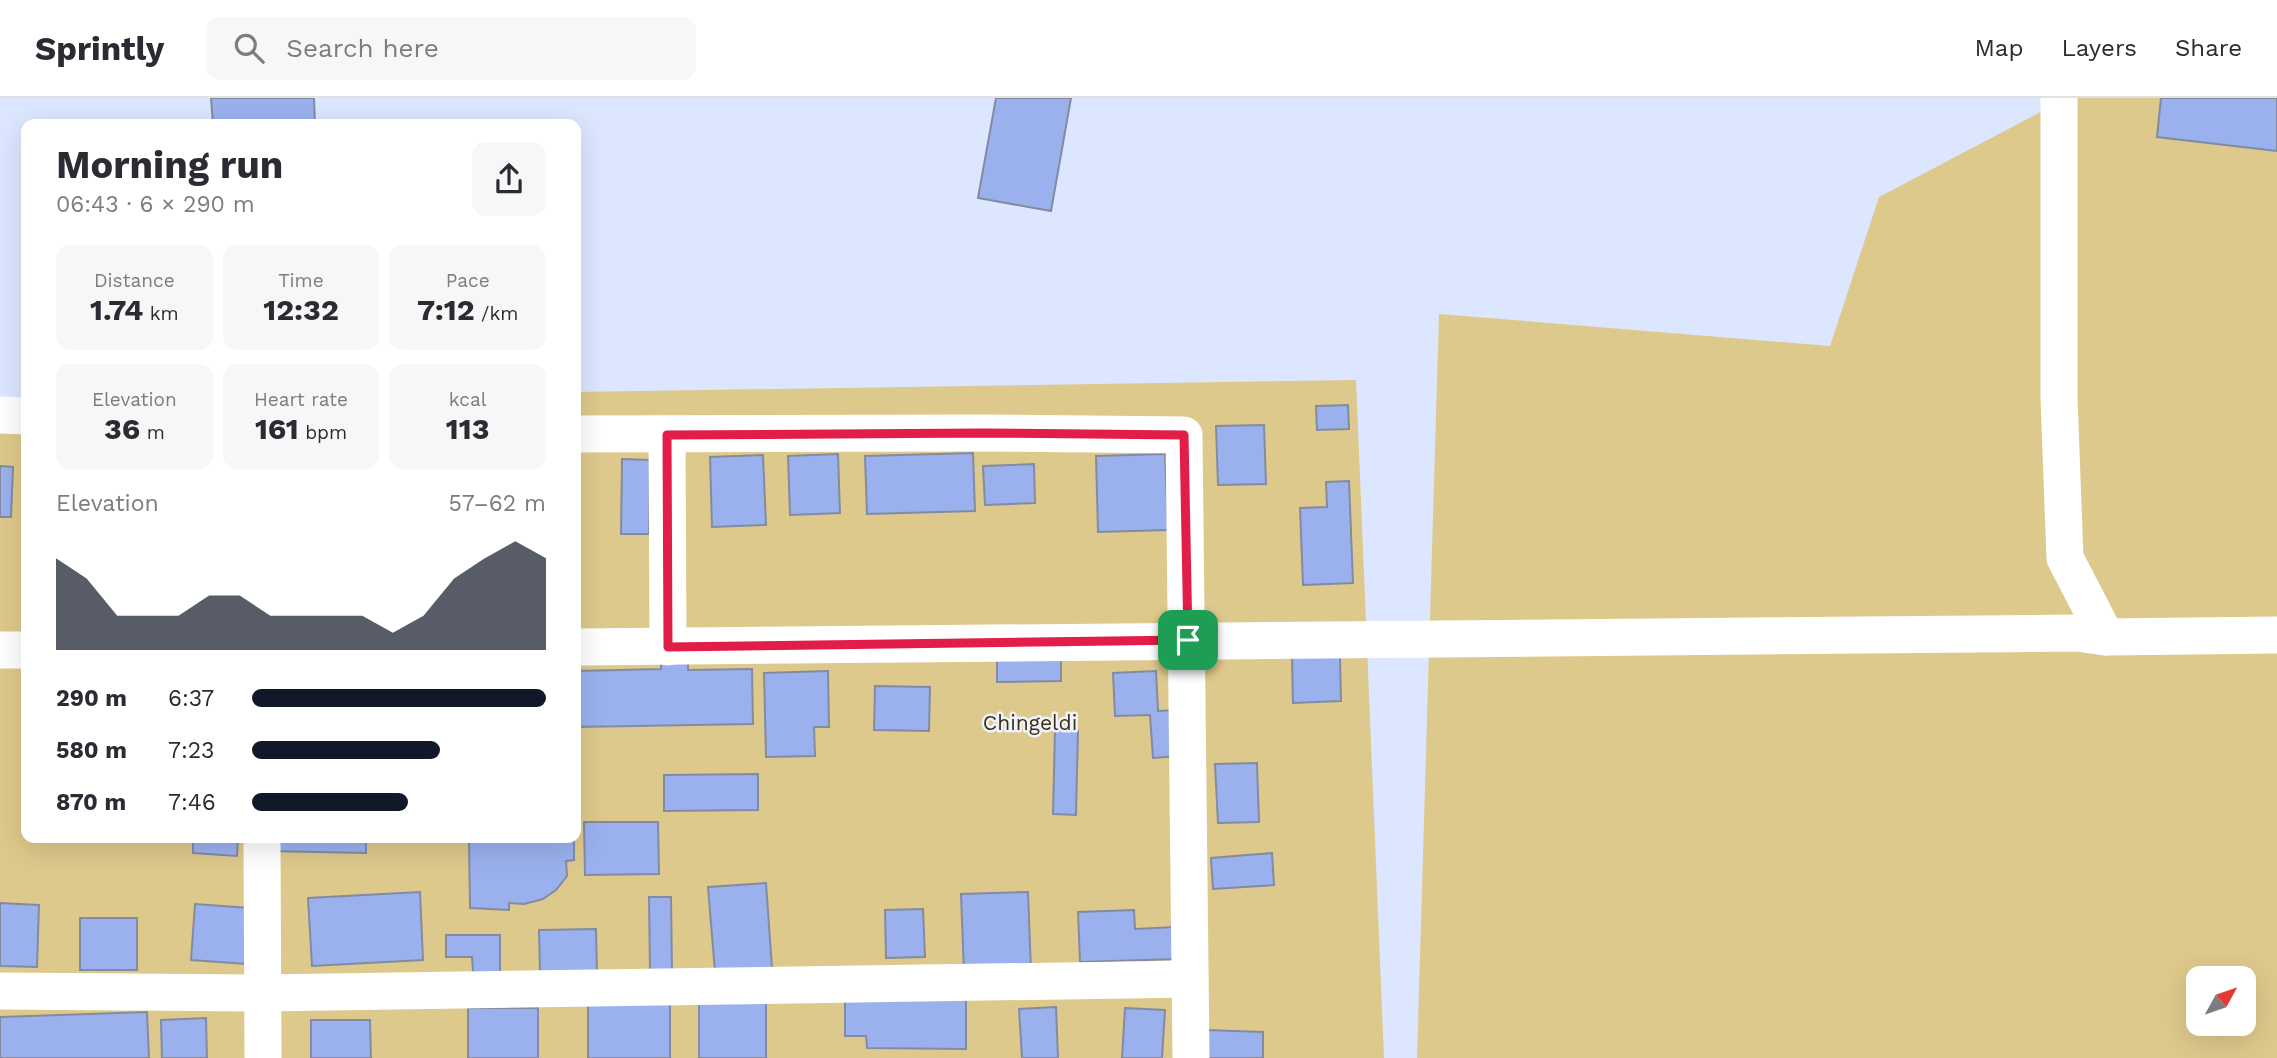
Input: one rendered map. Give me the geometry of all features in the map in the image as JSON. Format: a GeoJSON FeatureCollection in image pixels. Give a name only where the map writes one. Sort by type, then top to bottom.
{"type":"FeatureCollection","features":[{"type":"Feature","properties":{"kind":"street"},"geometry":{"type":"LineString","coordinates":[[2059,98],[2059,398],[2065,558],[2106,636]]}},
{"type":"Feature","properties":{"kind":"street"},"geometry":{"type":"LineString","coordinates":[[0,415],[21,416]]}},
{"type":"Feature","properties":{"kind":"street"},"geometry":{"type":"LineString","coordinates":[[581,434],[1184,435],[1191,1058]]}},
{"type":"Feature","properties":{"kind":"street"},"geometry":{"type":"LineString","coordinates":[[667,435],[668,647]]}},
{"type":"Feature","properties":{"kind":"street"},"geometry":{"type":"LineString","coordinates":[[581,647],[2062,633],[2106,636],[2277,635]]}},
{"type":"Feature","properties":{"kind":"street"},"geometry":{"type":"LineString","coordinates":[[0,650],[21,650]]}},
{"type":"Feature","properties":{"kind":"street"},"geometry":{"type":"LineString","coordinates":[[262,843],[263,1058]]}},
{"type":"Feature","properties":{"kind":"street"},"geometry":{"type":"LineString","coordinates":[[0,991],[263,993],[1190,979]]}},
{"type":"Feature","properties":{"kind":"green space"},"geometry":{"type":"Polygon","coordinates":[[[2067,98],[2250,98],[2277,102],[2277,1058],[1417,1058],[1439,314],[1830,346],[1879,197],[2067,98]]]}},
{"type":"Feature","properties":{"kind":"green space","name":"Chingeldi"},"geometry":{"type":"Polygon","coordinates":[[[1356,380],[1384,1058],[0,1058],[0,401],[21,401],[21,843],[581,843],[581,392],[1356,380]]]}},
{"type":"Feature","properties":{"kind":"building"},"geometry":{"type":"Polygon","coordinates":[[[211,98],[314,98],[315,119],[213,119],[211,98]]]}},
{"type":"Feature","properties":{"kind":"building"},"geometry":{"type":"Polygon","coordinates":[[[996,98],[1071,98],[1051,211],[978,198],[996,98]]]}},
{"type":"Feature","properties":{"kind":"building"},"geometry":{"type":"Polygon","coordinates":[[[2161,98],[2277,98],[2277,151],[2157,137],[2161,98]]]}},
{"type":"Feature","properties":{"kind":"building"},"geometry":{"type":"Polygon","coordinates":[[[1348,405],[1349,429],[1317,430],[1316,406],[1348,405]]]}},
{"type":"Feature","properties":{"kind":"building"},"geometry":{"type":"Polygon","coordinates":[[[1264,425],[1266,484],[1218,485],[1216,426],[1264,425]]]}},
{"type":"Feature","properties":{"kind":"building"},"geometry":{"type":"Polygon","coordinates":[[[973,453],[975,511],[867,514],[865,456],[973,453]]]}},
{"type":"Feature","properties":{"kind":"building"},"geometry":{"type":"Polygon","coordinates":[[[838,454],[840,513],[790,515],[788,456],[838,454]]]}},
{"type":"Feature","properties":{"kind":"building"},"geometry":{"type":"Polygon","coordinates":[[[1165,454],[1168,530],[1098,532],[1096,456],[1165,454]]]}},
{"type":"Feature","properties":{"kind":"building"},"geometry":{"type":"Polygon","coordinates":[[[763,455],[766,525],[712,527],[710,457],[763,455]]]}},
{"type":"Feature","properties":{"kind":"building"},"geometry":{"type":"Polygon","coordinates":[[[622,459],[650,460],[649,534],[621,534],[622,459]]]}},
{"type":"Feature","properties":{"kind":"building"},"geometry":{"type":"Polygon","coordinates":[[[1034,464],[1035,503],[985,505],[983,466],[1034,464]]]}},
{"type":"Feature","properties":{"kind":"building"},"geometry":{"type":"Polygon","coordinates":[[[0,466],[13,467],[11,517],[0,517],[0,466]]]}},
{"type":"Feature","properties":{"kind":"building"},"geometry":{"type":"Polygon","coordinates":[[[1349,481],[1353,583],[1303,585],[1300,508],[1327,507],[1326,482],[1349,481]]]}},
{"type":"Feature","properties":{"kind":"building"},"geometry":{"type":"Polygon","coordinates":[[[661,652],[688,652],[688,670],[752,669],[753,724],[581,727],[581,671],[661,669],[661,652]]]}},
{"type":"Feature","properties":{"kind":"building"},"geometry":{"type":"Polygon","coordinates":[[[1340,655],[1341,701],[1293,703],[1292,657],[1340,655]]]}},
{"type":"Feature","properties":{"kind":"building"},"geometry":{"type":"Polygon","coordinates":[[[997,658],[1061,658],[1061,681],[997,682],[997,658]]]}},
{"type":"Feature","properties":{"kind":"building"},"geometry":{"type":"Polygon","coordinates":[[[828,671],[829,727],[814,727],[815,756],[766,757],[764,673],[828,671]]]}},
{"type":"Feature","properties":{"kind":"building"},"geometry":{"type":"Polygon","coordinates":[[[1156,671],[1158,711],[1176,710],[1179,756],[1153,758],[1150,715],[1115,716],[1113,673],[1156,671]]]}},
{"type":"Feature","properties":{"kind":"building"},"geometry":{"type":"Polygon","coordinates":[[[875,686],[930,687],[929,731],[874,730],[875,686]]]}},
{"type":"Feature","properties":{"kind":"building"},"geometry":{"type":"Polygon","coordinates":[[[1055,730],[1078,731],[1076,815],[1053,814],[1055,730]]]}},
{"type":"Feature","properties":{"kind":"building"},"geometry":{"type":"Polygon","coordinates":[[[1257,763],[1259,822],[1218,823],[1215,764],[1257,763]]]}},
{"type":"Feature","properties":{"kind":"building"},"geometry":{"type":"Polygon","coordinates":[[[758,774],[758,810],[664,811],[664,775],[758,774]]]}},
{"type":"Feature","properties":{"kind":"building"},"geometry":{"type":"Polygon","coordinates":[[[584,822],[658,822],[659,874],[585,875],[584,822]]]}},
{"type":"Feature","properties":{"kind":"building"},"geometry":{"type":"Polygon","coordinates":[[[193,843],[238,843],[237,856],[193,853],[193,843]]]}},
{"type":"Feature","properties":{"kind":"building"},"geometry":{"type":"Polygon","coordinates":[[[267,843],[366,843],[366,853],[267,851],[267,843]]]}},
{"type":"Feature","properties":{"kind":"building"},"geometry":{"type":"Polygon","coordinates":[[[469,843],[574,843],[574,860],[566,861],[567,876],[556,890],[543,899],[524,904],[509,903],[509,910],[470,908],[469,843]]]}},
{"type":"Feature","properties":{"kind":"building"},"geometry":{"type":"Polygon","coordinates":[[[1272,853],[1274,885],[1213,889],[1211,858],[1272,853]]]}},
{"type":"Feature","properties":{"kind":"building"},"geometry":{"type":"Polygon","coordinates":[[[766,883],[772,968],[715,972],[708,887],[766,883]]]}},
{"type":"Feature","properties":{"kind":"building"},"geometry":{"type":"Polygon","coordinates":[[[420,892],[423,960],[312,966],[308,898],[420,892]]]}},
{"type":"Feature","properties":{"kind":"building"},"geometry":{"type":"Polygon","coordinates":[[[1028,892],[1031,971],[964,973],[961,894],[1028,892]]]}},
{"type":"Feature","properties":{"kind":"building"},"geometry":{"type":"Polygon","coordinates":[[[649,897],[671,897],[672,971],[650,971],[649,897]]]}},
{"type":"Feature","properties":{"kind":"building"},"geometry":{"type":"Polygon","coordinates":[[[0,903],[39,905],[37,967],[0,966],[0,903]]]}},
{"type":"Feature","properties":{"kind":"building"},"geometry":{"type":"Polygon","coordinates":[[[195,904],[249,908],[246,964],[191,960],[195,904]]]}},
{"type":"Feature","properties":{"kind":"building"},"geometry":{"type":"Polygon","coordinates":[[[923,909],[925,957],[886,958],[885,910],[923,909]]]}},
{"type":"Feature","properties":{"kind":"building"},"geometry":{"type":"Polygon","coordinates":[[[1134,910],[1135,929],[1175,927],[1176,959],[1080,962],[1078,912],[1134,910]]]}},
{"type":"Feature","properties":{"kind":"building"},"geometry":{"type":"Polygon","coordinates":[[[80,918],[137,918],[137,970],[80,970],[80,918]]]}},
{"type":"Feature","properties":{"kind":"building"},"geometry":{"type":"Polygon","coordinates":[[[596,929],[597,972],[540,973],[539,930],[596,929]]]}},
{"type":"Feature","properties":{"kind":"building"},"geometry":{"type":"Polygon","coordinates":[[[446,935],[500,935],[500,972],[473,972],[472,957],[446,957],[446,935]]]}},
{"type":"Feature","properties":{"kind":"building"},"geometry":{"type":"Polygon","coordinates":[[[845,991],[966,991],[966,1049],[867,1048],[866,1036],[845,1036],[845,991]]]}},
{"type":"Feature","properties":{"kind":"building"},"geometry":{"type":"Polygon","coordinates":[[[699,999],[766,999],[766,1058],[699,1058],[699,999]]]}},
{"type":"Feature","properties":{"kind":"building"},"geometry":{"type":"Polygon","coordinates":[[[588,1004],[670,1004],[670,1058],[588,1058],[588,1004]]]}},
{"type":"Feature","properties":{"kind":"building"},"geometry":{"type":"Polygon","coordinates":[[[1056,1007],[1058,1058],[1022,1058],[1019,1009],[1056,1007]]]}},
{"type":"Feature","properties":{"kind":"building"},"geometry":{"type":"Polygon","coordinates":[[[468,1008],[538,1008],[538,1058],[468,1058],[468,1008]]]}},
{"type":"Feature","properties":{"kind":"building"},"geometry":{"type":"Polygon","coordinates":[[[1125,1008],[1165,1010],[1162,1058],[1122,1058],[1125,1008]]]}},
{"type":"Feature","properties":{"kind":"building"},"geometry":{"type":"Polygon","coordinates":[[[147,1012],[149,1058],[0,1058],[0,1017],[147,1012]]]}},
{"type":"Feature","properties":{"kind":"building"},"geometry":{"type":"Polygon","coordinates":[[[206,1018],[207,1058],[162,1058],[161,1020],[206,1018]]]}},
{"type":"Feature","properties":{"kind":"building"},"geometry":{"type":"Polygon","coordinates":[[[311,1020],[370,1020],[371,1058],[311,1058],[311,1020]]]}},
{"type":"Feature","properties":{"kind":"building"},"geometry":{"type":"Polygon","coordinates":[[[1207,1030],[1263,1032],[1263,1058],[1206,1058],[1207,1030]]]}},
{"type":"Feature","properties":{"kind":"route"},"geometry":{"type":"LineString","coordinates":[[667,435],[1184,435],[1188,640],[668,647],[667,435]]}}]}
